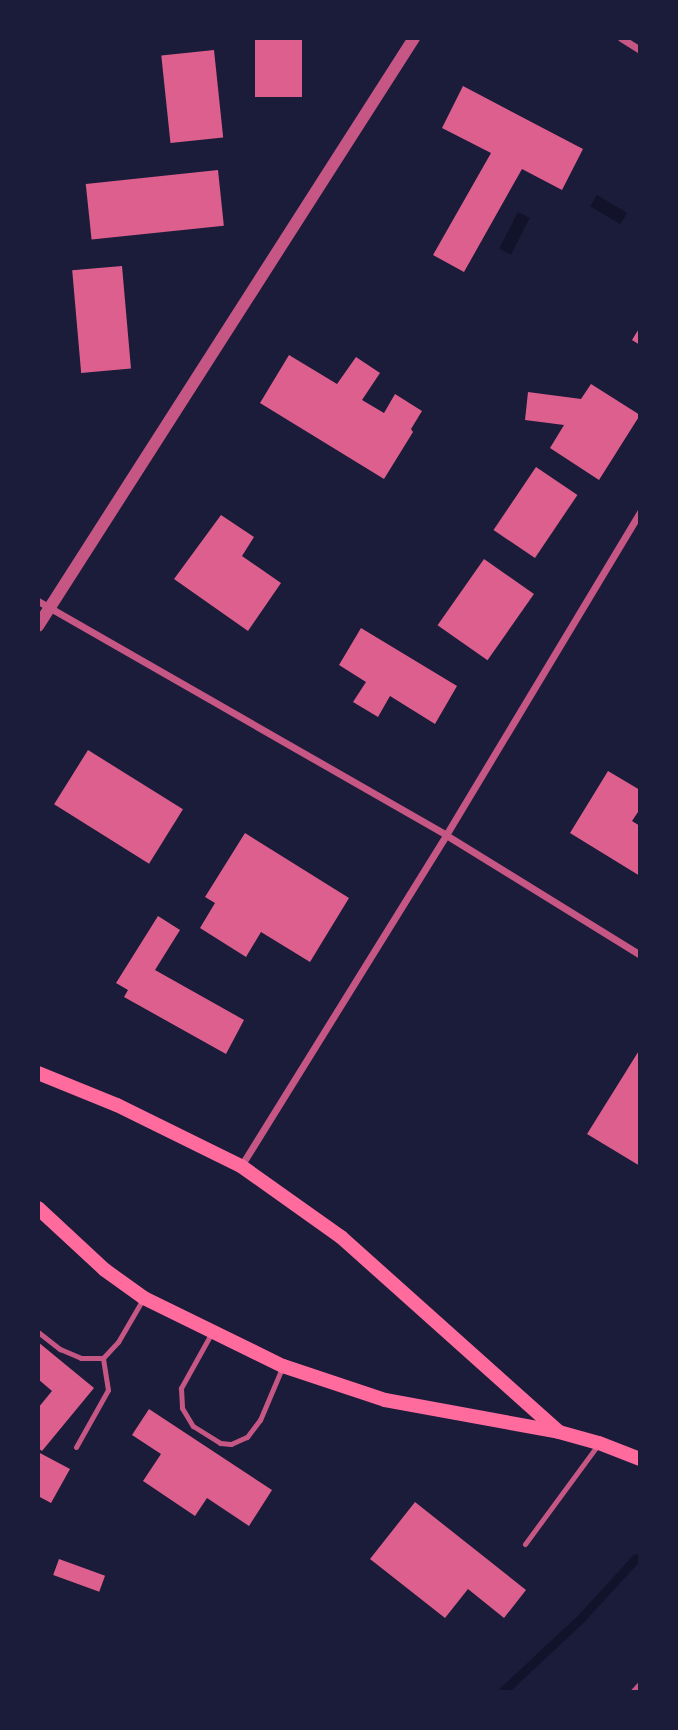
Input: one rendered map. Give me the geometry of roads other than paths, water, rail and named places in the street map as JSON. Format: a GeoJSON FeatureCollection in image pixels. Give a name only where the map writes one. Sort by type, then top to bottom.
{"type":"FeatureCollection","features":[{"type":"Feature","properties":{"kind":"main road"},"geometry":{"type":"LineString","coordinates":[[38,1073],[117,1105],[241,1166],[341,1237],[559,1432]]}},
{"type":"Feature","properties":{"kind":"main road"},"geometry":{"type":"LineString","coordinates":[[38,1208],[105,1270],[144,1298],[211,1334],[283,1366],[385,1400],[559,1432],[599,1443],[639,1459]]}},
{"type":"Feature","properties":{"kind":"street"},"geometry":{"type":"LineString","coordinates":[[38,626],[43,605],[414,38]]}},
{"type":"Feature","properties":{"kind":"street"},"geometry":{"type":"LineString","coordinates":[[621,38],[639,50]]}},
{"type":"Feature","properties":{"kind":"street"},"geometry":{"type":"LineString","coordinates":[[241,1166],[446,835],[639,512]]}},
{"type":"Feature","properties":{"kind":"street"},"geometry":{"type":"LineString","coordinates":[[43,605],[446,835],[639,956]]}},
{"type":"Feature","properties":{"kind":"lane"},"geometry":{"type":"LineString","coordinates":[[38,1332],[60,1349],[81,1358],[103,1358],[118,1342],[144,1298]]}},
{"type":"Feature","properties":{"kind":"lane"},"geometry":{"type":"LineString","coordinates":[[211,1334],[181,1388],[182,1408],[193,1426],[220,1443],[231,1444],[247,1437],[260,1420],[283,1366]]}},
{"type":"Feature","properties":{"kind":"lane"},"geometry":{"type":"LineString","coordinates":[[76,1447],[108,1390],[103,1358]]}},
{"type":"Feature","properties":{"kind":"lane"},"geometry":{"type":"LineString","coordinates":[[525,1544],[599,1443]]}},
{"type":"Feature","properties":{"kind":"lane"},"geometry":{"type":"LineString","coordinates":[[632,1692],[639,1683]]}},
{"type":"Feature","properties":{"kind":"waterway"},"geometry":{"type":"LineString","coordinates":[[502,1692],[581,1618],[636,1558]]}}]}
